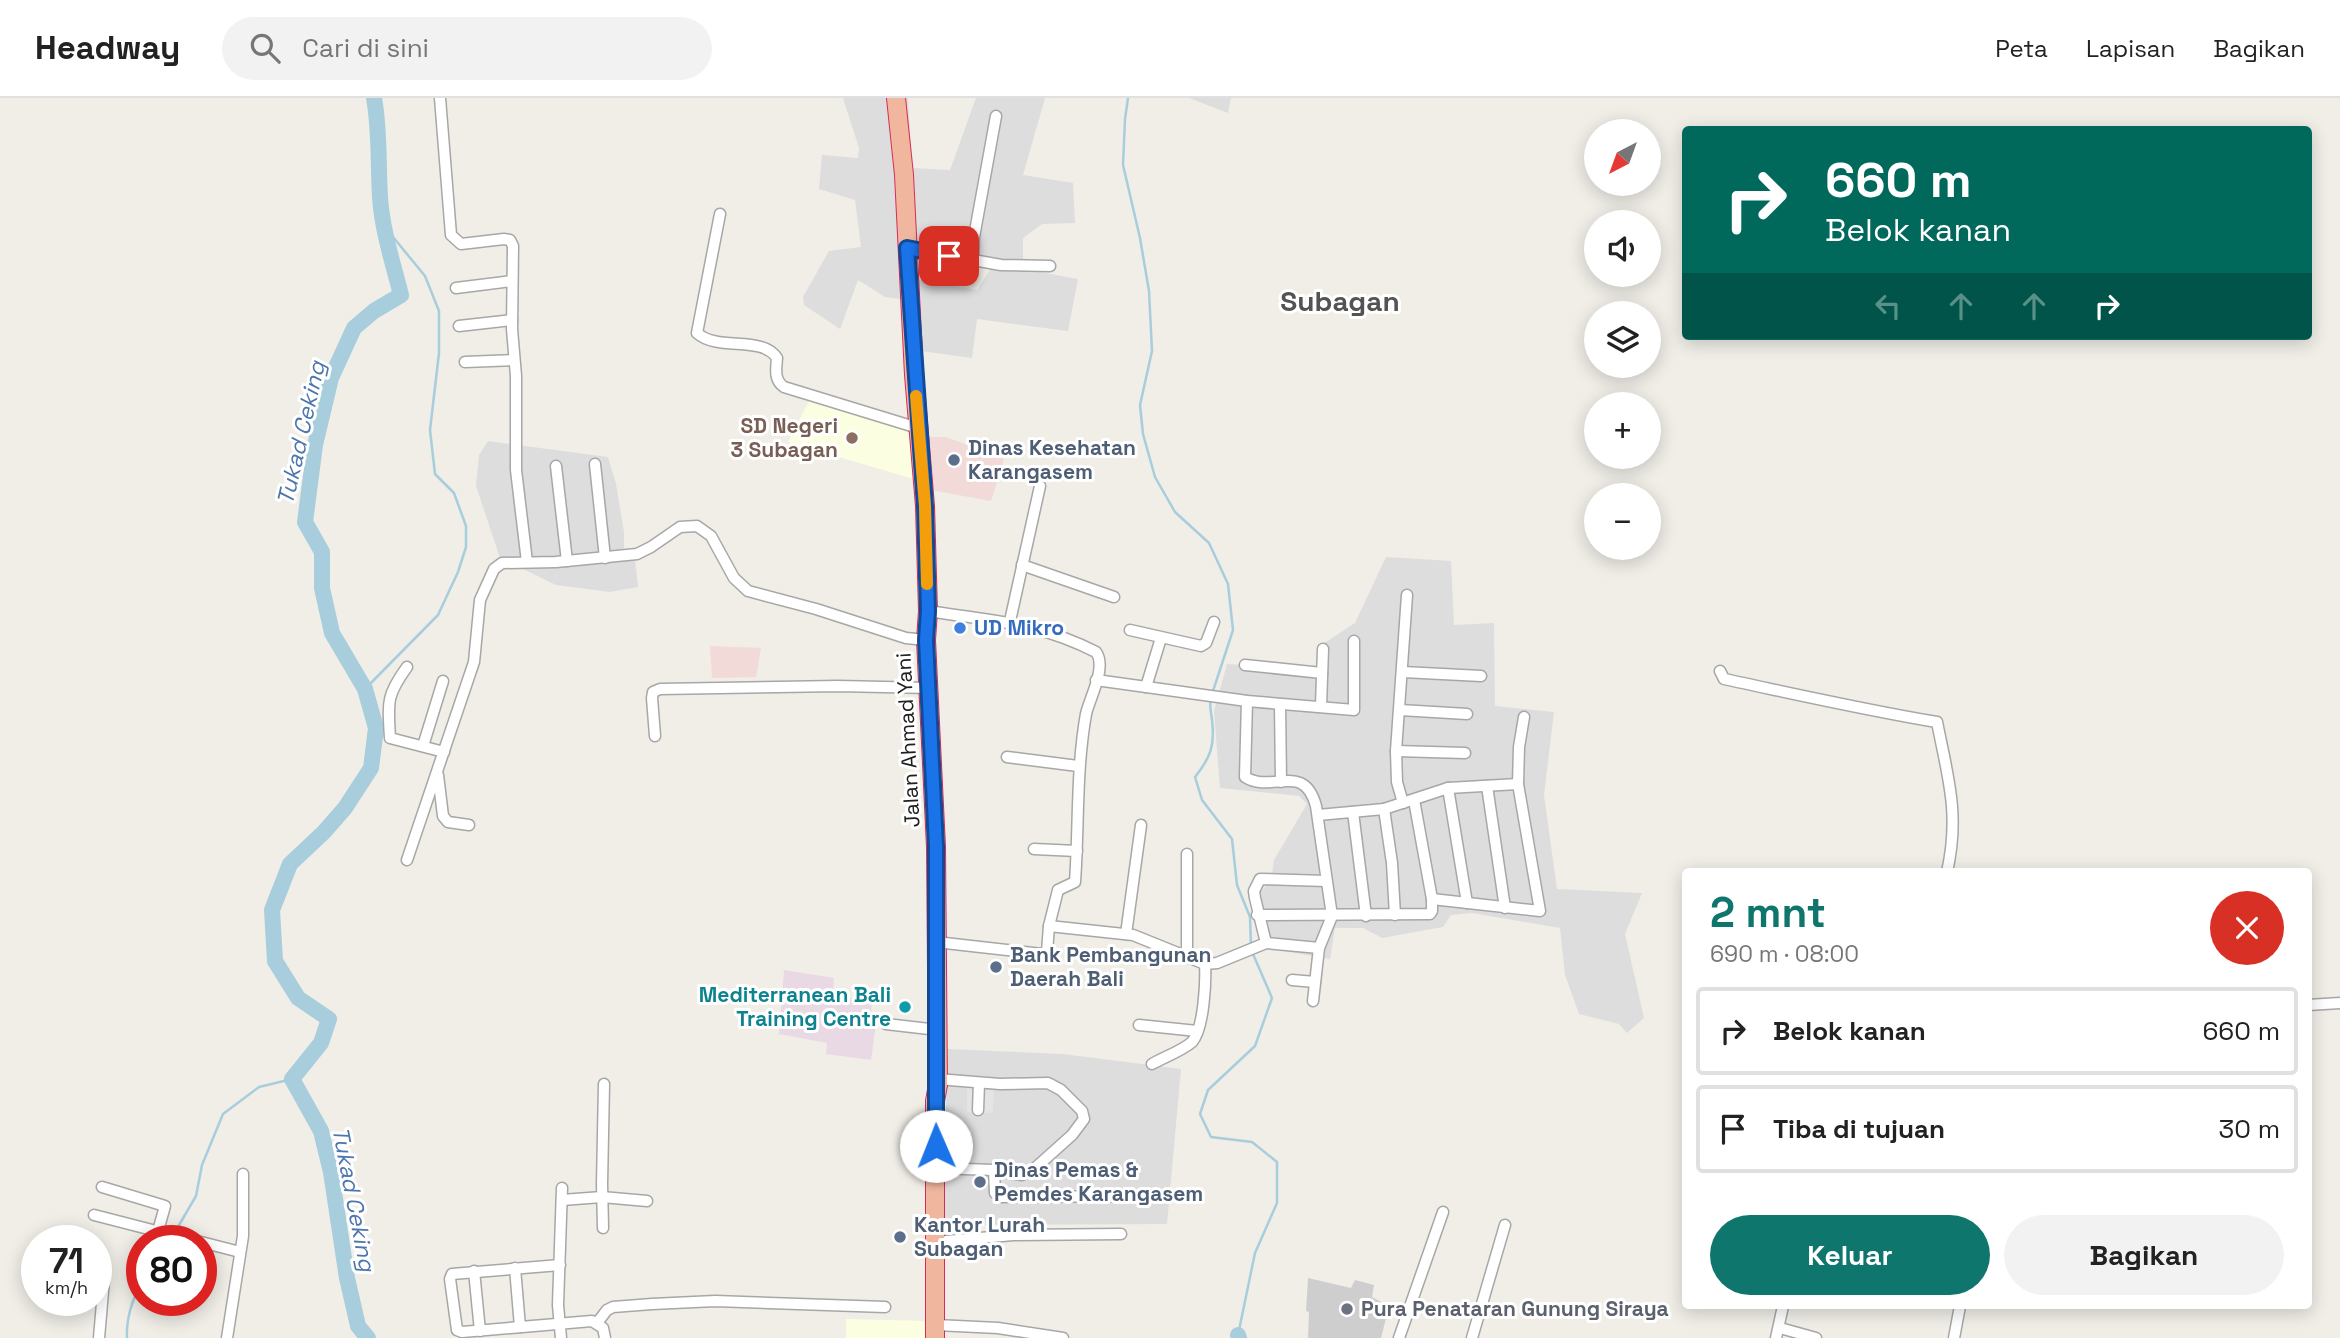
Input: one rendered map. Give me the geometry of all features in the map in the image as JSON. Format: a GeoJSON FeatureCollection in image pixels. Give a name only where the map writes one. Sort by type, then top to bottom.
{"type":"FeatureCollection","features":[{"type":"Feature","properties":{"kind":"highway","name":"Jalan Ahmad Yani"},"geometry":{"type":"LineString","coordinates":[[896,98],[904,175],[925,506],[928,611],[926,640],[936,846],[938,1030],[935,1331]]}},
{"type":"Feature","properties":{"kind":"street"},"geometry":{"type":"LineString","coordinates":[[440,98],[451,235],[461,244],[504,239],[510,240],[513,246],[516,470],[527,562]]}},
{"type":"Feature","properties":{"kind":"street"},"geometry":{"type":"LineString","coordinates":[[973,260],[974,237],[996,116]]}},
{"type":"Feature","properties":{"kind":"street"},"geometry":{"type":"LineString","coordinates":[[720,214],[696,333],[715,342],[767,348],[777,358],[776,376],[785,387],[918,428]]}},
{"type":"Feature","properties":{"kind":"street"},"geometry":{"type":"LineString","coordinates":[[907,248],[1001,265],[1050,266]]}},
{"type":"Feature","properties":{"kind":"street"},"geometry":{"type":"LineString","coordinates":[[456,288],[512,281]]}},
{"type":"Feature","properties":{"kind":"street"},"geometry":{"type":"LineString","coordinates":[[460,326],[512,320]]}},
{"type":"Feature","properties":{"kind":"street"},"geometry":{"type":"LineString","coordinates":[[465,362],[514,360]]}},
{"type":"Feature","properties":{"kind":"street"},"geometry":{"type":"LineString","coordinates":[[595,464],[605,558]]}},
{"type":"Feature","properties":{"kind":"street"},"geometry":{"type":"LineString","coordinates":[[556,466],[567,561]]}},
{"type":"Feature","properties":{"kind":"street"},"geometry":{"type":"LineString","coordinates":[[1010,621],[1040,486]]}},
{"type":"Feature","properties":{"kind":"street"},"geometry":{"type":"LineString","coordinates":[[407,860],[474,662],[480,600],[494,569],[502,563],[567,561],[637,554],[680,527],[697,526],[711,536],[734,579],[748,591],[798,603],[906,638],[926,640]]}},
{"type":"Feature","properties":{"kind":"street"},"geometry":{"type":"LineString","coordinates":[[1022,565],[1114,597]]}},
{"type":"Feature","properties":{"kind":"street"},"geometry":{"type":"LineString","coordinates":[[1258,915],[1366,916],[1430,914],[1432,911],[1432,898],[1408,801],[1397,782],[1396,751],[1407,595]]}},
{"type":"Feature","properties":{"kind":"street"},"geometry":{"type":"LineString","coordinates":[[928,611],[1010,621],[1046,631],[1096,652],[1100,662],[1087,710],[1078,766],[1074,882],[1058,890],[1049,926],[1047,952],[1042,954],[936,942]]}},
{"type":"Feature","properties":{"kind":"street"},"geometry":{"type":"LineString","coordinates":[[1130,630],[1203,646],[1214,622]]}},
{"type":"Feature","properties":{"kind":"street"},"geometry":{"type":"LineString","coordinates":[[1146,687],[1161,638]]}},
{"type":"Feature","properties":{"kind":"street"},"geometry":{"type":"LineString","coordinates":[[1096,680],[1247,701],[1354,710],[1354,641]]}},
{"type":"Feature","properties":{"kind":"street"},"geometry":{"type":"LineString","coordinates":[[1321,706],[1323,649]]}},
{"type":"Feature","properties":{"kind":"street"},"geometry":{"type":"LineString","coordinates":[[1245,665],[1321,673]]}},
{"type":"Feature","properties":{"kind":"street"},"geometry":{"type":"LineString","coordinates":[[407,667],[388,701],[390,738],[444,752]]}},
{"type":"Feature","properties":{"kind":"street"},"geometry":{"type":"LineString","coordinates":[[1720,671],[1724,679],[1774,688],[1815,700],[1937,722],[1954,810],[1953,839],[1948,868]]}},
{"type":"Feature","properties":{"kind":"street"},"geometry":{"type":"LineString","coordinates":[[1403,672],[1481,676]]}},
{"type":"Feature","properties":{"kind":"street"},"geometry":{"type":"LineString","coordinates":[[423,746],[443,681]]}},
{"type":"Feature","properties":{"kind":"street"},"geometry":{"type":"LineString","coordinates":[[655,736],[652,698],[653,692],[660,689],[838,685],[929,688]]}},
{"type":"Feature","properties":{"kind":"street"},"geometry":{"type":"LineString","coordinates":[[1247,701],[1245,777],[1249,780],[1299,781],[1306,785],[1314,798],[1318,815],[1332,916],[1319,948],[1313,1001]]}},
{"type":"Feature","properties":{"kind":"street"},"geometry":{"type":"LineString","coordinates":[[1280,704],[1281,782]]}},
{"type":"Feature","properties":{"kind":"street"},"geometry":{"type":"LineString","coordinates":[[1400,710],[1467,714]]}},
{"type":"Feature","properties":{"kind":"street"},"geometry":{"type":"LineString","coordinates":[[1432,898],[1540,911],[1518,784],[1519,747],[1524,717]]}},
{"type":"Feature","properties":{"kind":"street"},"geometry":{"type":"LineString","coordinates":[[1396,751],[1465,753]]}},
{"type":"Feature","properties":{"kind":"street"},"geometry":{"type":"LineString","coordinates":[[1007,757],[1078,766]]}},
{"type":"Feature","properties":{"kind":"street"},"geometry":{"type":"LineString","coordinates":[[437,773],[443,816],[448,822],[469,825]]}},
{"type":"Feature","properties":{"kind":"street"},"geometry":{"type":"LineString","coordinates":[[1318,815],[1384,809],[1448,788],[1518,784]]}},
{"type":"Feature","properties":{"kind":"street"},"geometry":{"type":"LineString","coordinates":[[1488,786],[1505,908]]}},
{"type":"Feature","properties":{"kind":"street"},"geometry":{"type":"LineString","coordinates":[[1448,788],[1467,903]]}},
{"type":"Feature","properties":{"kind":"street"},"geometry":{"type":"LineString","coordinates":[[1384,809],[1392,863],[1395,915]]}},
{"type":"Feature","properties":{"kind":"street"},"geometry":{"type":"LineString","coordinates":[[1353,812],[1366,916]]}},
{"type":"Feature","properties":{"kind":"street"},"geometry":{"type":"LineString","coordinates":[[1126,934],[1140,825]]}},
{"type":"Feature","properties":{"kind":"street"},"geometry":{"type":"LineString","coordinates":[[1034,849],[1077,851]]}},
{"type":"Feature","properties":{"kind":"street"},"geometry":{"type":"LineString","coordinates":[[1187,854],[1187,958]]}},
{"type":"Feature","properties":{"kind":"street"},"geometry":{"type":"LineString","coordinates":[[1264,944],[1254,891],[1260,879],[1326,881]]}},
{"type":"Feature","properties":{"kind":"street"},"geometry":{"type":"LineString","coordinates":[[1049,926],[1126,934],[1205,964],[1217,963],[1264,944],[1319,948]]}},
{"type":"Feature","properties":{"kind":"street"},"geometry":{"type":"LineString","coordinates":[[1152,1064],[1189,1044],[1197,1031],[1206,981],[1205,964]]}},
{"type":"Feature","properties":{"kind":"street"},"geometry":{"type":"LineString","coordinates":[[1292,980],[1315,982]]}},
{"type":"Feature","properties":{"kind":"street"},"geometry":{"type":"LineString","coordinates":[[2312,1004],[2340,1003]]}},
{"type":"Feature","properties":{"kind":"street"},"geometry":{"type":"LineString","coordinates":[[887,1024],[938,1030]]}},
{"type":"Feature","properties":{"kind":"street"},"geometry":{"type":"LineString","coordinates":[[1139,1025],[1197,1031]]}},
{"type":"Feature","properties":{"kind":"street"},"geometry":{"type":"LineString","coordinates":[[936,1168],[994,1170],[1022,1175],[1028,1173],[1073,1135],[1083,1122],[1084,1115],[1060,1090],[1048,1083],[979,1083],[937,1079]]}},
{"type":"Feature","properties":{"kind":"street"},"geometry":{"type":"LineString","coordinates":[[978,1110],[979,1083]]}},
{"type":"Feature","properties":{"kind":"street"},"geometry":{"type":"LineString","coordinates":[[603,1228],[604,1084]]}},
{"type":"Feature","properties":{"kind":"street"},"geometry":{"type":"LineString","coordinates":[[994,1170],[995,1193],[1000,1197],[1139,1196]]}},
{"type":"Feature","properties":{"kind":"street"},"geometry":{"type":"LineString","coordinates":[[227,1338],[244,1214],[243,1174]]}},
{"type":"Feature","properties":{"kind":"street"},"geometry":{"type":"LineString","coordinates":[[102,1188],[165,1206],[160,1225]]}},
{"type":"Feature","properties":{"kind":"street"},"geometry":{"type":"LineString","coordinates":[[561,1338],[562,1188]]}},
{"type":"Feature","properties":{"kind":"street"},"geometry":{"type":"LineString","coordinates":[[562,1200],[602,1197],[648,1201]]}},
{"type":"Feature","properties":{"kind":"street"},"geometry":{"type":"LineString","coordinates":[[1399,1338],[1443,1212]]}},
{"type":"Feature","properties":{"kind":"street"},"geometry":{"type":"LineString","coordinates":[[94,1214],[135,1225]]}},
{"type":"Feature","properties":{"kind":"street"},"geometry":{"type":"LineString","coordinates":[[1472,1338],[1505,1225]]}},
{"type":"Feature","properties":{"kind":"street"},"geometry":{"type":"LineString","coordinates":[[936,1242],[1013,1235],[1121,1234]]}},
{"type":"Feature","properties":{"kind":"street"},"geometry":{"type":"LineString","coordinates":[[217,1246],[240,1252]]}},
{"type":"Feature","properties":{"kind":"street"},"geometry":{"type":"LineString","coordinates":[[560,1265],[454,1273],[450,1279],[457,1330],[462,1332],[597,1323],[603,1328],[605,1338]]}},
{"type":"Feature","properties":{"kind":"street"},"geometry":{"type":"LineString","coordinates":[[514,1268],[520,1327]]}},
{"type":"Feature","properties":{"kind":"street"},"geometry":{"type":"LineString","coordinates":[[474,1271],[480,1331]]}},
{"type":"Feature","properties":{"kind":"street"},"geometry":{"type":"LineString","coordinates":[[597,1323],[607,1310],[613,1307],[642,1305],[715,1301],[885,1307]]}},
{"type":"Feature","properties":{"kind":"street"},"geometry":{"type":"LineString","coordinates":[[1782,1309],[1778,1333],[1816,1338]]}},
{"type":"Feature","properties":{"kind":"street"},"geometry":{"type":"LineString","coordinates":[[1954,1338],[1959,1309]]}},
{"type":"Feature","properties":{"kind":"street"},"geometry":{"type":"LineString","coordinates":[[99,1338],[101,1316]]}},
{"type":"Feature","properties":{"kind":"street"},"geometry":{"type":"LineString","coordinates":[[935,1331],[998,1328],[1063,1338]]}},
{"type":"Feature","properties":{"kind":"shaded area"},"geometry":{"type":"Polygon","coordinates":[[[843,98],[908,98],[912,168],[950,170],[976,98],[1045,98],[1023,175],[1073,183],[1075,223],[1042,224],[1023,238],[1023,269],[1078,279],[1068,331],[977,319],[972,358],[921,351],[916,301],[885,297],[858,280],[840,329],[804,305],[803,297],[829,251],[861,247],[855,200],[819,189],[822,155],[858,158],[859,148],[843,98]],[[915,243],[915,279],[977,290],[991,268],[965,249],[915,243]]]}},
{"type":"Feature","properties":{"kind":"shaded area"},"geometry":{"type":"Polygon","coordinates":[[[1189,98],[1231,98],[1228,113],[1189,98]]]}},
{"type":"Feature","properties":{"kind":"shaded area","name":"SD Negeri 3 Subagan"},"geometry":{"type":"Polygon","coordinates":[[[812,395],[914,434],[917,480],[788,442],[812,395]]]}},
{"type":"Feature","properties":{"kind":"shaded area"},"geometry":{"type":"Polygon","coordinates":[[[927,437],[946,437],[1004,459],[991,501],[931,490],[927,437]]]}},
{"type":"Feature","properties":{"kind":"shaded area"},"geometry":{"type":"Polygon","coordinates":[[[488,441],[608,457],[616,484],[624,532],[624,556],[635,560],[638,587],[610,592],[556,585],[500,558],[476,486],[479,455],[488,441]]]}},
{"type":"Feature","properties":{"kind":"shaded area"},"geometry":{"type":"Polygon","coordinates":[[[1386,557],[1451,561],[1454,625],[1494,623],[1495,706],[1554,712],[1544,795],[1557,889],[1642,893],[1625,934],[1644,1018],[1627,1033],[1619,1024],[1579,1014],[1565,975],[1560,928],[1472,913],[1451,915],[1443,927],[1382,938],[1363,928],[1335,928],[1330,959],[1265,948],[1254,898],[1271,881],[1274,860],[1307,804],[1299,796],[1220,788],[1214,711],[1227,664],[1317,670],[1318,647],[1355,623],[1386,557]]]}},
{"type":"Feature","properties":{"kind":"shaded area"},"geometry":{"type":"Polygon","coordinates":[[[710,646],[761,648],[756,677],[712,678],[710,646]]]}},
{"type":"Feature","properties":{"kind":"shaded area"},"geometry":{"type":"Polygon","coordinates":[[[784,970],[834,978],[833,995],[872,1001],[871,1015],[887,1016],[886,1025],[876,1024],[871,1060],[826,1054],[827,1043],[779,1034],[784,970]]]}},
{"type":"Feature","properties":{"kind":"shaded area"},"geometry":{"type":"Polygon","coordinates":[[[947,1049],[1063,1054],[1181,1069],[1167,1224],[944,1225],[947,1049]]]}},
{"type":"Feature","properties":{"kind":"shaded area"},"geometry":{"type":"Polygon","coordinates":[[[967,1079],[994,1080],[993,1113],[967,1112],[967,1079]]]}},
{"type":"Feature","properties":{"kind":"shaded area","name":"Pura Penataran Gunung Siraya"},"geometry":{"type":"Polygon","coordinates":[[[1308,1278],[1351,1288],[1355,1280],[1374,1285],[1372,1297],[1389,1306],[1381,1338],[1308,1338],[1308,1278]]]}},
{"type":"Feature","properties":{"kind":"shaded area"},"geometry":{"type":"Polygon","coordinates":[[[846,1319],[927,1321],[926,1338],[846,1338],[846,1319]]]}},
{"type":"Feature","properties":{"kind":"waterway","name":"Tukad Ceking"},"geometry":{"type":"LineString","coordinates":[[368,1338],[358,1326],[347,1278],[331,1172],[321,1131],[292,1079],[321,1043],[329,1019],[298,998],[275,961],[272,910],[290,864],[345,808],[371,768],[376,728],[365,689],[332,633],[322,588],[322,552],[305,522],[315,445],[331,378],[354,328],[374,311],[401,295],[381,209],[374,98]]}},
{"type":"Feature","properties":{"kind":"waterway"},"geometry":{"type":"LineString","coordinates":[[1128,98],[1123,165],[1149,291],[1152,351],[1140,405],[1143,434],[1155,477],[1175,512],[1209,543],[1228,584],[1233,630],[1213,691]]}},
{"type":"Feature","properties":{"kind":"waterway"},"geometry":{"type":"LineString","coordinates":[[365,689],[438,615],[458,572],[466,547],[466,526],[454,493],[435,474],[430,430],[439,353],[439,311],[425,276],[384,226]]}},
{"type":"Feature","properties":{"kind":"waterway"},"geometry":{"type":"LineString","coordinates":[[1211,698],[1212,744],[1205,763],[1195,777],[1202,800],[1232,839],[1237,885],[1250,917],[1251,947]]}},
{"type":"Feature","properties":{"kind":"waterway"},"geometry":{"type":"LineString","coordinates":[[1238,1335],[1255,1253],[1277,1203],[1277,1162],[1252,1142],[1211,1137],[1200,1114],[1208,1090],[1255,1046],[1272,998],[1253,954]]}},
{"type":"Feature","properties":{"kind":"waterway"},"geometry":{"type":"LineString","coordinates":[[179,1225],[196,1196],[202,1165],[223,1114],[259,1087],[292,1079]]}},
{"type":"Feature","properties":{"kind":"waterway"},"geometry":{"type":"LineString","coordinates":[[127,1338],[129,1316]]}},
{"type":"Feature","properties":{"kind":"slow traffic"},"geometry":{"type":"LineString","coordinates":[[916,396],[925,506],[927,584]]}},
{"type":"Feature","properties":{"kind":"place","name":"SD Negeri 3 Subagan"},"geometry":{"type":"Point","coordinates":[852,438]}},
{"type":"Feature","properties":{"kind":"place","name":"Dinas Kesehatan Karangasem"},"geometry":{"type":"Point","coordinates":[954,460]}},
{"type":"Feature","properties":{"kind":"place","name":"UD Mikro"},"geometry":{"type":"Point","coordinates":[960,628]}},
{"type":"Feature","properties":{"kind":"place","name":"Bank Pembangunan Daerah Bali"},"geometry":{"type":"Point","coordinates":[996,967]}},
{"type":"Feature","properties":{"kind":"place","name":"Mediterranean Bali Training Centre"},"geometry":{"type":"Point","coordinates":[905,1007]}},
{"type":"Feature","properties":{"kind":"place","name":"Dinas Pemas & Pemdes Karangasem"},"geometry":{"type":"Point","coordinates":[980,1182]}},
{"type":"Feature","properties":{"kind":"place","name":"Kantor Lurah Subagan"},"geometry":{"type":"Point","coordinates":[900,1237]}},
{"type":"Feature","properties":{"kind":"place","name":"Pura Penataran Gunung Siraya"},"geometry":{"type":"Point","coordinates":[1347,1309]}},
{"type":"Feature","properties":{"kind":"district","name":"Subagan"},"geometry":{"type":"Point","coordinates":[1340,301]}},
{"type":"Feature","properties":{"kind":"route"},"geometry":{"type":"LineString","coordinates":[[936,1146],[936,846],[926,640],[928,611],[925,506],[907,248],[949,256]]}}]}
